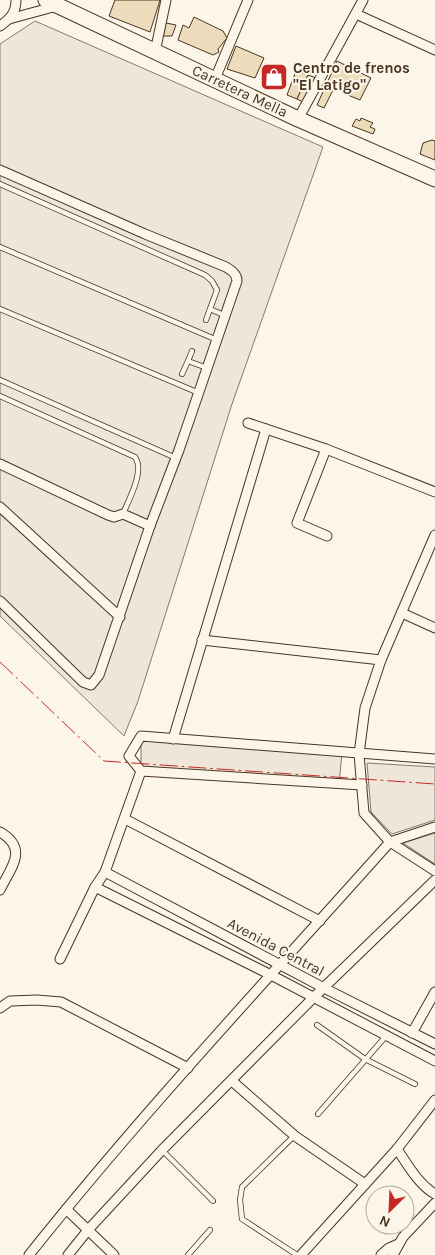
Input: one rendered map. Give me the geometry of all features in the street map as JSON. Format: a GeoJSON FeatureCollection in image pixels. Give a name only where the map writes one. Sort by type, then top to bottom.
{"type":"FeatureCollection","features":[{"type":"Feature","properties":{"kind":"main road","name":"Carretera Mella"},"geometry":{"type":"LineString","coordinates":[[55,2],[155,52],[298,119],[435,179]]}},
{"type":"Feature","properties":{"kind":"street"},"geometry":{"type":"LineString","coordinates":[[0,26],[15,12],[16,0]]}},
{"type":"Feature","properties":{"kind":"street"},"geometry":{"type":"LineString","coordinates":[[155,52],[166,0]]}},
{"type":"Feature","properties":{"kind":"street"},"geometry":{"type":"LineString","coordinates":[[215,79],[248,0]]}},
{"type":"Feature","properties":{"kind":"street"},"geometry":{"type":"LineString","coordinates":[[298,119],[362,0]]}},
{"type":"Feature","properties":{"kind":"street"},"geometry":{"type":"LineString","coordinates":[[9,19],[55,2]]}},
{"type":"Feature","properties":{"kind":"street"},"geometry":{"type":"LineString","coordinates":[[356,14],[435,50]]}},
{"type":"Feature","properties":{"kind":"street"},"geometry":{"type":"LineString","coordinates":[[0,170],[233,272],[237,277],[226,316],[150,526],[99,675],[91,684],[87,684],[0,601]]}},
{"type":"Feature","properties":{"kind":"street"},"geometry":{"type":"LineString","coordinates":[[248,423],[326,449],[435,492]]}},
{"type":"Feature","properties":{"kind":"street"},"geometry":{"type":"LineString","coordinates":[[173,739],[266,429]]}},
{"type":"Feature","properties":{"kind":"street"},"geometry":{"type":"LineString","coordinates":[[326,449],[296,523],[327,536]]}},
{"type":"Feature","properties":{"kind":"street"},"geometry":{"type":"LineString","coordinates":[[0,464],[108,516],[114,517],[123,514],[150,526]]}},
{"type":"Feature","properties":{"kind":"street"},"geometry":{"type":"LineString","coordinates":[[0,507],[120,618]]}},
{"type":"Feature","properties":{"kind":"street"},"geometry":{"type":"LineString","coordinates":[[435,535],[381,660],[365,708],[359,754],[364,813],[390,842],[435,871]]}},
{"type":"Feature","properties":{"kind":"street"},"geometry":{"type":"LineString","coordinates":[[402,614],[435,628]]}},
{"type":"Feature","properties":{"kind":"street"},"geometry":{"type":"LineString","coordinates":[[202,640],[381,660]]}},
{"type":"Feature","properties":{"kind":"street"},"geometry":{"type":"LineString","coordinates":[[362,785],[141,772],[129,756],[140,736],[435,759]]}},
{"type":"Feature","properties":{"kind":"street"},"geometry":{"type":"LineString","coordinates":[[60,959],[95,887],[105,872],[141,772]]}},
{"type":"Feature","properties":{"kind":"street"},"geometry":{"type":"LineString","coordinates":[[125,819],[320,921]]}},
{"type":"Feature","properties":{"kind":"street"},"geometry":{"type":"LineString","coordinates":[[29,1255],[66,1209],[188,1068],[390,842],[435,827]]}},
{"type":"Feature","properties":{"kind":"street"},"geometry":{"type":"LineString","coordinates":[[0,832],[10,838],[16,846],[16,858],[0,890]]}},
{"type":"Feature","properties":{"kind":"street","name":"Avenida Central"},"geometry":{"type":"LineString","coordinates":[[105,872],[282,964],[324,988],[435,1044]]}},
{"type":"Feature","properties":{"kind":"street"},"geometry":{"type":"LineString","coordinates":[[68,1255],[88,1230],[162,1150],[313,998],[435,880]]}},
{"type":"Feature","properties":{"kind":"street"},"geometry":{"type":"LineString","coordinates":[[95,887],[272,975],[435,1061]]}},
{"type":"Feature","properties":{"kind":"street"},"geometry":{"type":"LineString","coordinates":[[412,1033],[435,992]]}},
{"type":"Feature","properties":{"kind":"street"},"geometry":{"type":"LineString","coordinates":[[0,1008],[10,1001],[37,1000],[61,1002],[188,1068]]}},
{"type":"Feature","properties":{"kind":"street"},"geometry":{"type":"LineString","coordinates":[[232,1081],[295,1136],[364,1184]]}},
{"type":"Feature","properties":{"kind":"street"},"geometry":{"type":"LineString","coordinates":[[299,1255],[397,1149],[435,1100]]}},
{"type":"Feature","properties":{"kind":"street"},"geometry":{"type":"LineString","coordinates":[[397,1149],[427,1189],[435,1194]]}},
{"type":"Feature","properties":{"kind":"street"},"geometry":{"type":"LineString","coordinates":[[393,1255],[403,1237],[435,1203]]}},
{"type":"Feature","properties":{"kind":"street"},"geometry":{"type":"LineString","coordinates":[[66,1209],[114,1255]]}},
{"type":"Feature","properties":{"kind":"street"},"geometry":{"type":"LineString","coordinates":[[381,1255],[389,1248],[398,1244]]}},
{"type":"Feature","properties":{"kind":"lane"},"geometry":{"type":"LineString","coordinates":[[0,184],[205,275],[212,281],[217,290],[206,320]]}},
{"type":"Feature","properties":{"kind":"lane"},"geometry":{"type":"LineString","coordinates":[[0,247],[217,340]]}},
{"type":"Feature","properties":{"kind":"lane"},"geometry":{"type":"LineString","coordinates":[[0,309],[198,393]]}},
{"type":"Feature","properties":{"kind":"lane"},"geometry":{"type":"LineString","coordinates":[[210,309],[226,316]]}},
{"type":"Feature","properties":{"kind":"lane"},"geometry":{"type":"LineString","coordinates":[[182,374],[192,351]]}},
{"type":"Feature","properties":{"kind":"lane"},"geometry":{"type":"LineString","coordinates":[[188,361],[207,368]]}},
{"type":"Feature","properties":{"kind":"lane"},"geometry":{"type":"LineString","coordinates":[[0,380],[176,458]]}},
{"type":"Feature","properties":{"kind":"lane"},"geometry":{"type":"LineString","coordinates":[[0,396],[134,457],[138,465],[139,474],[123,514]]}},
{"type":"Feature","properties":{"kind":"lane"},"geometry":{"type":"LineString","coordinates":[[317,1025],[366,1059],[414,1084]]}},
{"type":"Feature","properties":{"kind":"lane"},"geometry":{"type":"LineString","coordinates":[[318,1114],[386,1036]]}},
{"type":"Feature","properties":{"kind":"lane"},"geometry":{"type":"LineString","coordinates":[[295,1136],[242,1186],[240,1200],[242,1219],[299,1255]]}},
{"type":"Feature","properties":{"kind":"lane"},"geometry":{"type":"LineString","coordinates":[[162,1150],[213,1201]]}},
{"type":"Feature","properties":{"kind":"lane"},"geometry":{"type":"LineString","coordinates":[[188,1255],[210,1230]]}},
{"type":"Feature","properties":{"kind":"shaded area"},"geometry":{"type":"Polygon","coordinates":[[[35,21],[323,147],[232,404],[138,701],[124,736],[0,616],[0,44],[35,21]]]}},
{"type":"Feature","properties":{"kind":"shaded area"},"geometry":{"type":"Polygon","coordinates":[[[141,736],[342,753],[339,784],[141,771],[141,736]]]}},
{"type":"Feature","properties":{"kind":"shaded area"},"geometry":{"type":"Polygon","coordinates":[[[367,763],[435,767],[435,820],[392,834],[371,812],[367,763]]]}},
{"type":"Feature","properties":{"kind":"shaded area"},"geometry":{"type":"Polygon","coordinates":[[[435,833],[435,864],[403,843],[435,833]]]}},
{"type":"Feature","properties":{"kind":"building"},"geometry":{"type":"Polygon","coordinates":[[[115,0],[160,0],[150,32],[109,16],[115,0]]]}},
{"type":"Feature","properties":{"kind":"building"},"geometry":{"type":"Polygon","coordinates":[[[194,17],[223,31],[227,38],[218,49],[219,52],[213,55],[178,40],[183,25],[189,28],[194,17]]]}},
{"type":"Feature","properties":{"kind":"building"},"geometry":{"type":"Polygon","coordinates":[[[166,23],[176,25],[172,36],[163,36],[166,23]]]}},
{"type":"Feature","properties":{"kind":"building"},"geometry":{"type":"Polygon","coordinates":[[[236,46],[264,58],[255,78],[227,69],[236,46]]]}},
{"type":"Feature","properties":{"kind":"building"},"geometry":{"type":"Polygon","coordinates":[[[337,61],[371,78],[360,100],[343,93],[345,89],[336,84],[324,108],[317,105],[337,61]]]}},
{"type":"Feature","properties":{"kind":"building"},"geometry":{"type":"Polygon","coordinates":[[[296,71],[308,75],[297,99],[287,95],[296,71]]]}},
{"type":"Feature","properties":{"kind":"building"},"geometry":{"type":"Polygon","coordinates":[[[308,75],[319,79],[307,104],[297,99],[308,75]]]}},
{"type":"Feature","properties":{"kind":"building"},"geometry":{"type":"Polygon","coordinates":[[[361,118],[373,123],[370,127],[375,129],[373,134],[352,126],[356,119],[360,121],[361,118]]]}},
{"type":"Feature","properties":{"kind":"building"},"geometry":{"type":"Polygon","coordinates":[[[435,141],[435,160],[420,154],[423,143],[435,141]]]}},
{"type":"Feature","properties":{"kind":"power"},"geometry":{"type":"LineString","coordinates":[[0,662],[104,761],[435,784]]}},
{"type":"Feature","properties":{"kind":"place","name":"Centro de frenos \"El Latigo\""},"geometry":{"type":"Point","coordinates":[274,77]}}]}
